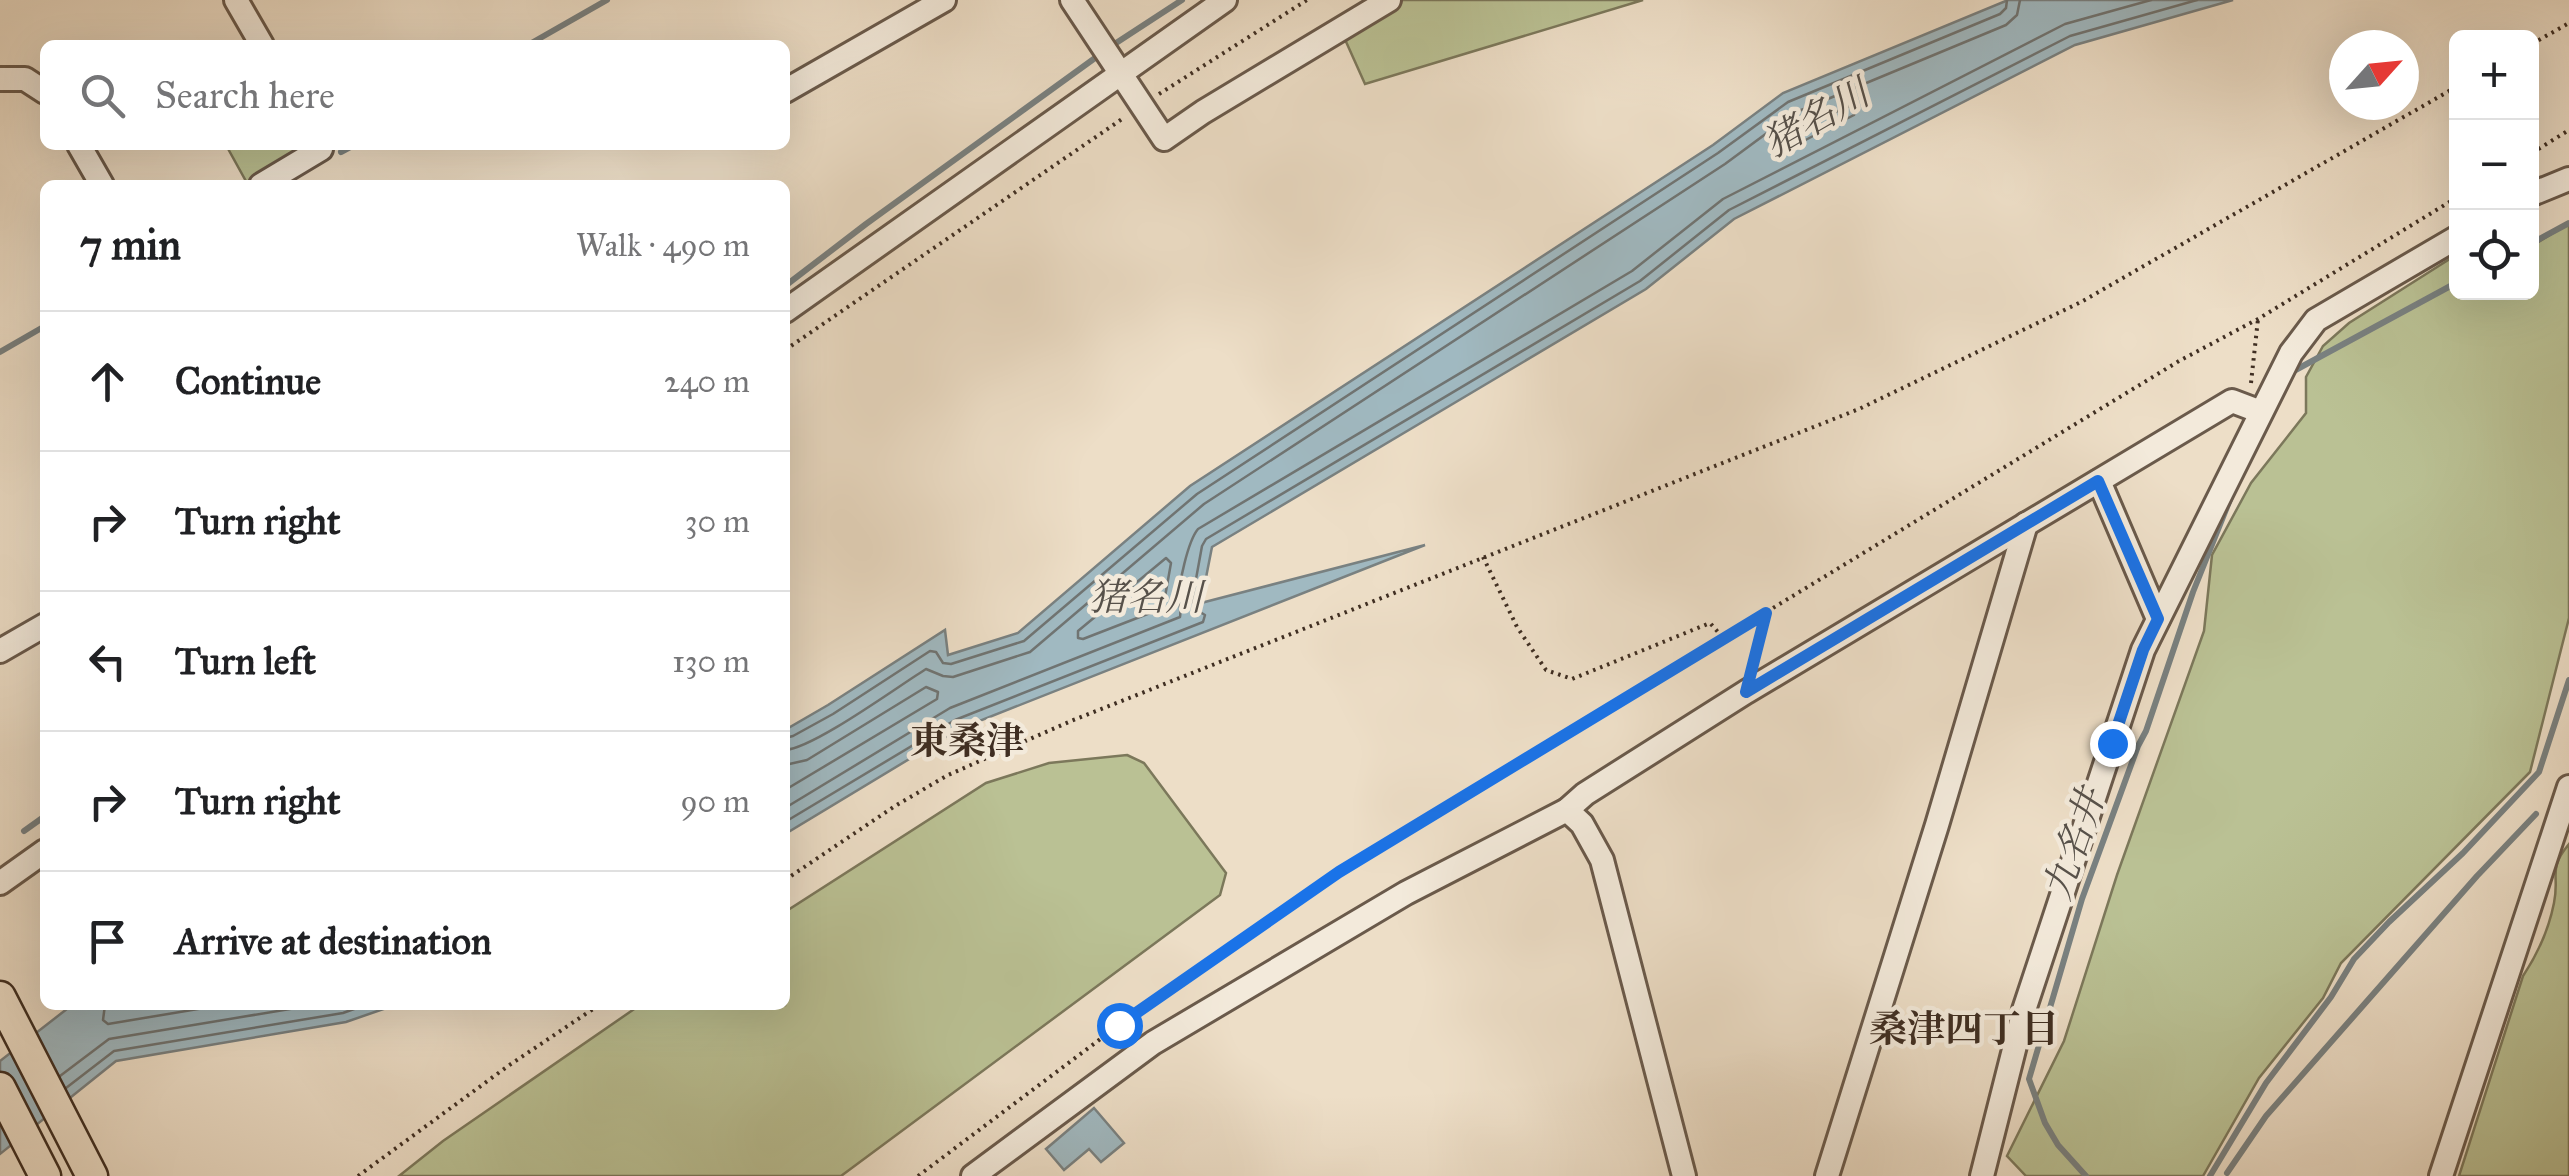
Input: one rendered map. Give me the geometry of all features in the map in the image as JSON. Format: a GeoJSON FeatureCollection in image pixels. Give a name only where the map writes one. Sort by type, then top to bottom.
{"type":"FeatureCollection","features":[{"type":"Feature","properties":{"kind":"main road"},"geometry":{"type":"LineString","coordinates":[[0,997],[92,1176]]}},
{"type":"Feature","properties":{"kind":"main road"},"geometry":{"type":"LineString","coordinates":[[0,1088],[45,1176]]}},
{"type":"Feature","properties":{"kind":"street"},"geometry":{"type":"LineString","coordinates":[[236,0],[259,40]]}},
{"type":"Feature","properties":{"kind":"street"},"geometry":{"type":"LineString","coordinates":[[790,88],[944,0]]}},
{"type":"Feature","properties":{"kind":"street"},"geometry":{"type":"LineString","coordinates":[[1072,0],[1164,139],[1389,0]]}},
{"type":"Feature","properties":{"kind":"street"},"geometry":{"type":"LineString","coordinates":[[790,307],[1225,0]]}},
{"type":"Feature","properties":{"kind":"street"},"geometry":{"type":"LineString","coordinates":[[0,79],[25,78],[40,88]]}},
{"type":"Feature","properties":{"kind":"street"},"geometry":{"type":"LineString","coordinates":[[82,150],[99,180]]}},
{"type":"Feature","properties":{"kind":"street"},"geometry":{"type":"LineString","coordinates":[[268,180],[319,150]]}},
{"type":"Feature","properties":{"kind":"street"},"geometry":{"type":"LineString","coordinates":[[2539,191],[2569,179]]}},
{"type":"Feature","properties":{"kind":"street"},"geometry":{"type":"LineString","coordinates":[[1982,1176],[2024,1010],[2143,650],[2255,410],[2316,320],[2449,242]]}},
{"type":"Feature","properties":{"kind":"street"},"geometry":{"type":"LineString","coordinates":[[973,1176],[1154,1043],[1406,894],[1567,810],[1585,794],[1746,692],[2232,401],[2255,410]]}},
{"type":"Feature","properties":{"kind":"street"},"geometry":{"type":"LineString","coordinates":[[2098,481],[2158,619]]}},
{"type":"Feature","properties":{"kind":"street"},"geometry":{"type":"LineString","coordinates":[[1827,1176],[1937,826],[2026,524]]}},
{"type":"Feature","properties":{"kind":"street"},"geometry":{"type":"LineString","coordinates":[[0,651],[40,627]]}},
{"type":"Feature","properties":{"kind":"street"},"geometry":{"type":"LineString","coordinates":[[2441,1176],[2564,815],[2569,787]]}},
{"type":"Feature","properties":{"kind":"street"},"geometry":{"type":"LineString","coordinates":[[1567,810],[1582,824],[1602,860],[1684,1176]]}},
{"type":"Feature","properties":{"kind":"street"},"geometry":{"type":"LineString","coordinates":[[0,883],[40,855]]}},
{"type":"Feature","properties":{"kind":"path"},"geometry":{"type":"LineString","coordinates":[[790,347],[1142,106],[1307,0]]}},
{"type":"Feature","properties":{"kind":"path"},"geometry":{"type":"LineString","coordinates":[[2539,40],[2569,23]]}},
{"type":"Feature","properties":{"kind":"path"},"geometry":{"type":"LineString","coordinates":[[790,877],[894,806],[948,775],[1072,721],[1894,393],[2081,302],[2449,91]]}},
{"type":"Feature","properties":{"kind":"path"},"geometry":{"type":"LineString","coordinates":[[2539,149],[2569,130]]}},
{"type":"Feature","properties":{"kind":"path"},"geometry":{"type":"LineString","coordinates":[[918,1176],[1119,1025],[1339,872],[2449,202]]}},
{"type":"Feature","properties":{"kind":"path"},"geometry":{"type":"LineString","coordinates":[[2255,410],[2258,319]]}},
{"type":"Feature","properties":{"kind":"path"},"geometry":{"type":"LineString","coordinates":[[1482,557],[1517,627],[1546,670],[1572,680],[1710,623],[1724,639]]}},
{"type":"Feature","properties":{"kind":"path"},"geometry":{"type":"LineString","coordinates":[[1746,692],[1766,613]]}},
{"type":"Feature","properties":{"kind":"path"},"geometry":{"type":"LineString","coordinates":[[358,1176],[592,1010]]}},
{"type":"Feature","properties":{"kind":"green space"},"geometry":{"type":"Polygon","coordinates":[[[1386,0],[1643,0],[1365,84],[1339,26],[1386,0]]]}},
{"type":"Feature","properties":{"kind":"green space"},"geometry":{"type":"Polygon","coordinates":[[[229,150],[299,150],[252,180],[245,180],[229,150]]]}},
{"type":"Feature","properties":{"kind":"green space"},"geometry":{"type":"Polygon","coordinates":[[[2569,223],[2569,618],[2530,772],[2341,963],[2323,998],[2259,1078],[2203,1176],[2026,1176],[2007,1156],[2064,1041],[2117,875],[2204,631],[2212,555],[2251,483],[2306,413],[2306,377],[2323,346],[2349,323],[2449,259],[2449,300],[2539,300],[2539,242],[2569,223]]]}},
{"type":"Feature","properties":{"kind":"green space"},"geometry":{"type":"Polygon","coordinates":[[[1127,755],[1144,763],[1226,873],[1220,895],[841,1176],[399,1176],[443,1141],[633,1010],[790,1010],[790,909],[986,783],[1049,763],[1127,755]]]}},
{"type":"Feature","properties":{"kind":"green space"},"geometry":{"type":"Polygon","coordinates":[[[2569,844],[2569,1176],[2459,1176],[2523,976],[2549,922],[2556,867],[2569,844]]]}},
{"type":"Feature","properties":{"kind":"water","name":"猪名川"},"geometry":{"type":"Polygon","coordinates":[[[2008,0],[2233,0],[2075,45],[1734,219],[1646,289],[1212,547],[1201,603],[1425,545],[959,729],[790,831],[790,727],[945,630],[948,655],[1018,633],[1190,486],[1713,145],[1783,93],[2008,0]]]}},
{"type":"Feature","properties":{"kind":"water"},"geometry":{"type":"Polygon","coordinates":[[[66,1010],[381,1010],[346,1022],[116,1061],[0,1154],[0,1061],[66,1010]]]}},
{"type":"Feature","properties":{"kind":"water"},"geometry":{"type":"Polygon","coordinates":[[[1094,1108],[1124,1143],[1101,1162],[1089,1149],[1064,1170],[1046,1149],[1094,1108]]]}},
{"type":"Feature","properties":{"kind":"waterway"},"geometry":{"type":"LineString","coordinates":[[537,40],[607,0]]}},
{"type":"Feature","properties":{"kind":"waterway"},"geometry":{"type":"LineString","coordinates":[[790,282],[1113,45],[1182,0]]}},
{"type":"Feature","properties":{"kind":"waterway"},"geometry":{"type":"LineString","coordinates":[[341,152],[345,150]]}},
{"type":"Feature","properties":{"kind":"waterway","name":"九名井"},"geometry":{"type":"LineString","coordinates":[[2539,239],[2569,223]]}},
{"type":"Feature","properties":{"kind":"waterway","name":"九名井"},"geometry":{"type":"LineString","coordinates":[[2290,373],[2449,287]]}},
{"type":"Feature","properties":{"kind":"waterway"},"geometry":{"type":"LineString","coordinates":[[0,352],[40,329]]}},
{"type":"Feature","properties":{"kind":"waterway","name":"九名井"},"geometry":{"type":"LineString","coordinates":[[2086,1176],[2058,1145],[2045,1123],[2029,1079],[2082,899],[2231,497]]}},
{"type":"Feature","properties":{"kind":"waterway"},"geometry":{"type":"LineString","coordinates":[[2210,1176],[2266,1083],[2331,997],[2354,959],[2539,772],[2569,680]]}},
{"type":"Feature","properties":{"kind":"waterway"},"geometry":{"type":"LineString","coordinates":[[2227,1173],[2266,1116],[2536,814]]}},
{"type":"Feature","properties":{"kind":"waterway"},"geometry":{"type":"LineString","coordinates":[[24,831],[40,820]]}},
{"type":"Feature","properties":{"kind":"district","name":"東桑津"},"geometry":{"type":"Point","coordinates":[967,741]}},
{"type":"Feature","properties":{"kind":"district","name":"桑津四丁目"},"geometry":{"type":"Point","coordinates":[1964,1029]}},
{"type":"Feature","properties":{"kind":"route"},"geometry":{"type":"LineString","coordinates":[[1119,1025],[1339,872],[1766,613],[1746,692],[2098,481],[2158,619],[2143,650],[2112,743]]}}]}
